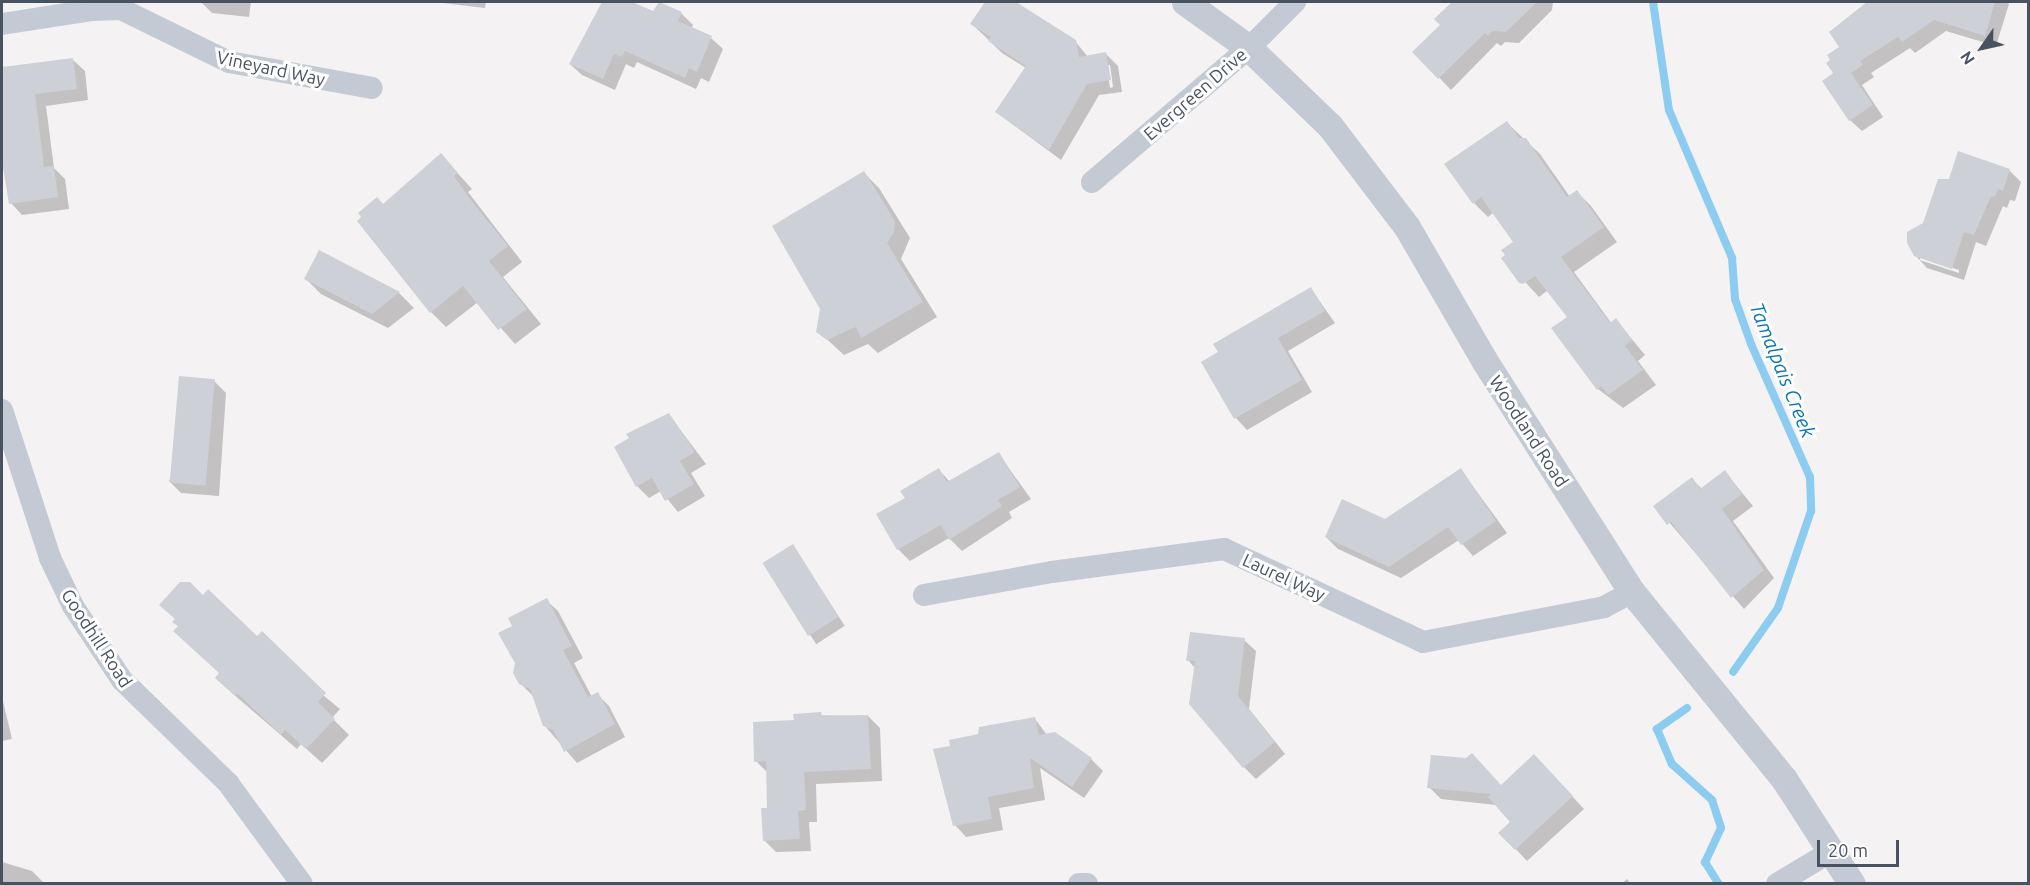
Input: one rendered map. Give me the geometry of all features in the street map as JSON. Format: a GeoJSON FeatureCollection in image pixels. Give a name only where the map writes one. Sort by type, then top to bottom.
{"type":"FeatureCollection","features":[{"type":"Feature","properties":{"kind":"street","name":"Woodland Road"},"geometry":{"type":"LineString","coordinates":[[1185,2],[1249,48],[1330,126],[1407,227],[1484,360],[1632,592],[1784,779],[1852,884]]}},
{"type":"Feature","properties":{"kind":"street","name":"Evergreen Drive"},"geometry":{"type":"LineString","coordinates":[[1092,182],[1249,48],[1294,2]]}},
{"type":"Feature","properties":{"kind":"street","name":"Vineyard Way"},"geometry":{"type":"LineString","coordinates":[[2,24],[105,8],[121,9],[229,63],[372,88]]}},
{"type":"Feature","properties":{"kind":"street","name":"Goodhill Road"},"geometry":{"type":"LineString","coordinates":[[2,410],[50,558],[73,606],[122,680],[228,783],[302,884]]}},
{"type":"Feature","properties":{"kind":"street","name":"Laurel Way"},"geometry":{"type":"LineString","coordinates":[[924,595],[1052,572],[1224,549],[1423,642],[1604,607],[1632,592]]}},
{"type":"Feature","properties":{"kind":"street"},"geometry":{"type":"LineString","coordinates":[[1777,884],[1832,851]]}},
{"type":"Feature","properties":{"kind":"street"},"geometry":{"type":"LineString","coordinates":[[1079,884],[1087,884]]}},
{"type":"Feature","properties":{"kind":"building"},"geometry":{"type":"Polygon","coordinates":[[[602,2],[632,2],[653,11],[659,2],[682,12],[678,21],[712,36],[697,72],[689,68],[685,78],[625,51],[622,57],[614,54],[603,79],[569,64],[602,2]]]}},
{"type":"Feature","properties":{"kind":"building"},"geometry":{"type":"Polygon","coordinates":[[[985,2],[1016,2],[1076,40],[1079,57],[1106,52],[1111,80],[1087,84],[1049,150],[995,112],[1026,66],[988,41],[991,37],[970,24],[985,2]]]}},
{"type":"Feature","properties":{"kind":"building"},"geometry":{"type":"Polygon","coordinates":[[[1452,2],[1537,2],[1506,32],[1493,31],[1488,36],[1485,33],[1438,79],[1412,52],[1440,25],[1434,19],[1452,2]]]}},
{"type":"Feature","properties":{"kind":"building"},"geometry":{"type":"Polygon","coordinates":[[[1867,2],[1995,2],[1985,36],[1934,20],[1902,42],[1898,37],[1860,61],[1863,65],[1851,73],[1873,105],[1849,121],[1822,81],[1833,73],[1826,63],[1830,60],[1827,55],[1839,47],[1829,32],[1867,2]]]}},
{"type":"Feature","properties":{"kind":"building"},"geometry":{"type":"Polygon","coordinates":[[[73,58],[77,89],[35,94],[44,167],[54,166],[58,197],[9,204],[2,161],[2,67],[73,58]]]}},
{"type":"Feature","properties":{"kind":"building"},"geometry":{"type":"Polygon","coordinates":[[[1507,121],[1519,138],[1526,138],[1567,197],[1577,190],[1604,227],[1561,257],[1610,323],[1616,318],[1632,340],[1625,346],[1643,370],[1608,395],[1601,386],[1597,390],[1551,328],[1567,317],[1535,276],[1523,284],[1519,283],[1501,258],[1505,255],[1501,250],[1513,242],[1481,197],[1473,204],[1444,164],[1507,121]]]}},
{"type":"Feature","properties":{"kind":"building"},"geometry":{"type":"Polygon","coordinates":[[[1958,151],[2010,169],[2003,191],[1998,189],[1995,197],[1991,196],[1974,235],[1964,232],[1952,269],[1914,256],[1907,243],[1907,232],[1923,223],[1938,179],[1949,179],[1958,151]]]}},
{"type":"Feature","properties":{"kind":"building"},"geometry":{"type":"Polygon","coordinates":[[[441,153],[458,173],[454,176],[470,199],[508,246],[489,261],[527,309],[498,330],[463,286],[430,313],[357,221],[361,217],[358,213],[377,197],[383,204],[441,153]]]}},
{"type":"Feature","properties":{"kind":"building"},"geometry":{"type":"Polygon","coordinates":[[[864,171],[895,221],[894,232],[887,243],[923,302],[861,338],[856,327],[827,340],[816,332],[820,309],[772,226],[864,171]]]}},
{"type":"Feature","properties":{"kind":"building"},"geometry":{"type":"Polygon","coordinates":[[[319,250],[400,292],[372,314],[304,279],[319,250]]]}},
{"type":"Feature","properties":{"kind":"building"},"geometry":{"type":"Polygon","coordinates":[[[1311,287],[1325,311],[1278,338],[1302,380],[1234,419],[1201,362],[1218,352],[1213,344],[1311,287]]]}},
{"type":"Feature","properties":{"kind":"building"},"geometry":{"type":"Polygon","coordinates":[[[179,376],[215,379],[206,486],[170,483],[179,376]]]}},
{"type":"Feature","properties":{"kind":"building"},"geometry":{"type":"Polygon","coordinates":[[[669,413],[695,452],[680,461],[694,484],[665,501],[652,478],[636,487],[614,447],[629,438],[626,434],[669,413]]]}},
{"type":"Feature","properties":{"kind":"building"},"geometry":{"type":"Polygon","coordinates":[[[999,452],[1020,487],[998,500],[1002,506],[949,540],[941,525],[897,550],[876,514],[905,498],[900,491],[939,468],[947,482],[999,452]]]}},
{"type":"Feature","properties":{"kind":"building"},"geometry":{"type":"Polygon","coordinates":[[[1461,468],[1496,521],[1461,545],[1448,527],[1389,567],[1325,537],[1342,499],[1385,519],[1461,468]]]}},
{"type":"Feature","properties":{"kind":"building"},"geometry":{"type":"Polygon","coordinates":[[[1725,470],[1742,494],[1722,509],[1764,570],[1731,598],[1671,522],[1667,525],[1653,506],[1692,477],[1700,489],[1725,470]]]}},
{"type":"Feature","properties":{"kind":"building"},"geometry":{"type":"Polygon","coordinates":[[[793,544],[839,617],[808,636],[762,563],[793,544]]]}},
{"type":"Feature","properties":{"kind":"building"},"geometry":{"type":"Polygon","coordinates":[[[180,582],[190,582],[203,595],[208,589],[257,636],[262,631],[326,693],[318,702],[335,719],[306,749],[285,730],[281,735],[237,693],[235,696],[215,678],[219,673],[173,631],[178,626],[172,622],[175,619],[159,605],[180,582]]]}},
{"type":"Feature","properties":{"kind":"building"},"geometry":{"type":"Polygon","coordinates":[[[547,598],[572,646],[563,650],[588,697],[598,692],[615,724],[564,752],[553,730],[543,726],[530,689],[519,684],[513,673],[515,663],[498,633],[512,626],[508,618],[547,598]]]}},
{"type":"Feature","properties":{"kind":"building"},"geometry":{"type":"Polygon","coordinates":[[[1190,632],[1245,638],[1238,696],[1275,742],[1243,768],[1189,704],[1195,661],[1186,661],[1190,632]]]}},
{"type":"Feature","properties":{"kind":"building"},"geometry":{"type":"Polygon","coordinates":[[[821,712],[822,716],[868,715],[871,769],[804,772],[806,810],[798,811],[800,839],[763,841],[761,808],[767,808],[766,761],[754,762],[753,722],[794,720],[793,714],[821,712]]]}},
{"type":"Feature","properties":{"kind":"building"},"geometry":{"type":"Polygon","coordinates":[[[1035,717],[1039,735],[1055,732],[1092,758],[1072,787],[1030,758],[1034,788],[988,797],[992,819],[953,826],[933,749],[950,746],[949,740],[978,734],[979,727],[1035,717]]]}},
{"type":"Feature","properties":{"kind":"building"},"geometry":{"type":"Polygon","coordinates":[[[1472,753],[1501,785],[1534,754],[1573,796],[1515,850],[1498,833],[1510,822],[1488,797],[1491,794],[1427,788],[1431,755],[1466,758],[1472,753]]]}},
{"type":"Feature","properties":{"kind":"waterway","name":"Tamalpais Creek"},"geometry":{"type":"LineString","coordinates":[[1653,2],[1669,110],[1732,258],[1735,299],[1751,344],[1810,477],[1811,511],[1778,608],[1733,672]]}},
{"type":"Feature","properties":{"kind":"waterway","name":"Tamalpais Creek"},"geometry":{"type":"LineString","coordinates":[[1687,708],[1657,729],[1672,764],[1712,800],[1721,828],[1705,862],[1719,884]]}}]}
